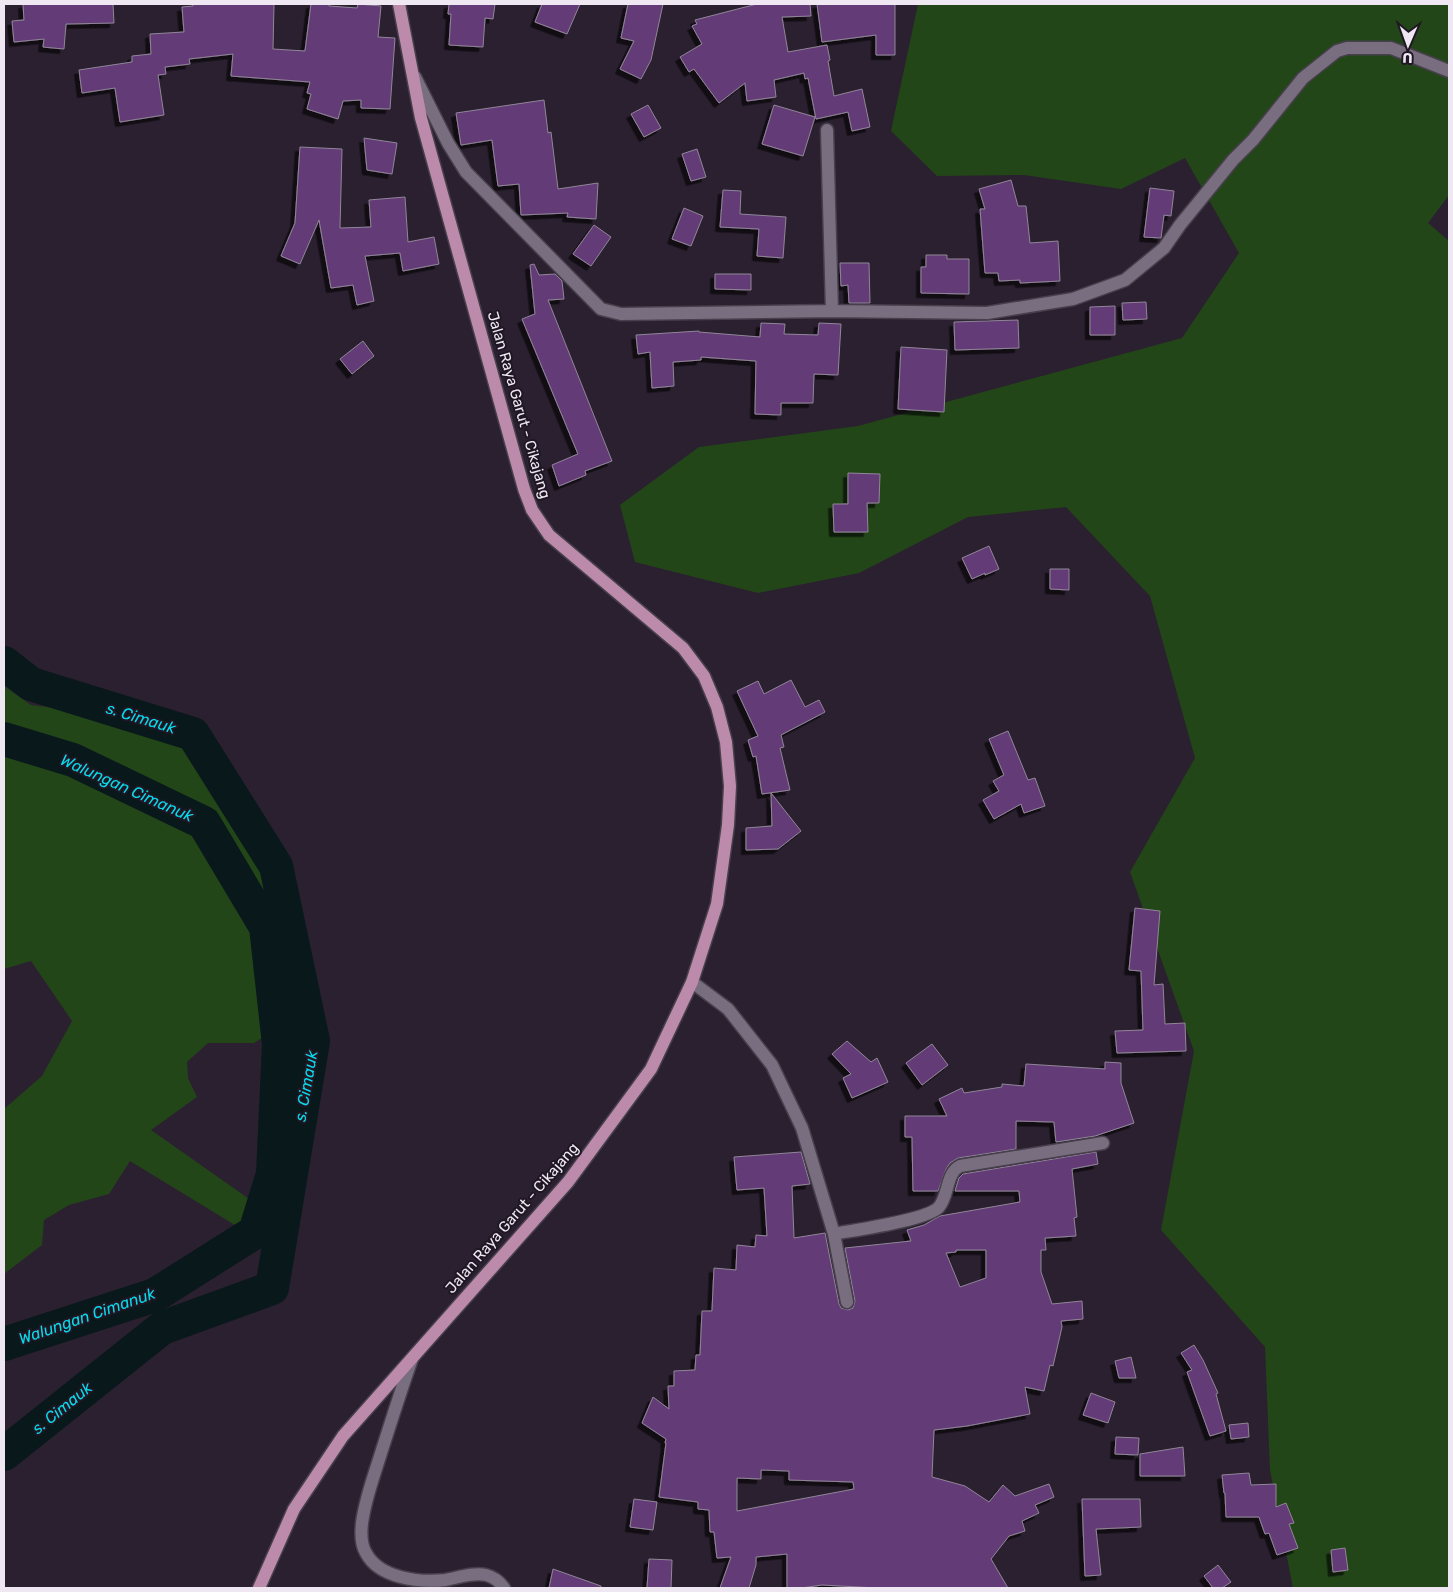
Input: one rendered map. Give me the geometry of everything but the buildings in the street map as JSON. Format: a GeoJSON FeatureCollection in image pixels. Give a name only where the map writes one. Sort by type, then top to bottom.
{"type":"FeatureCollection","features":[{"type":"Feature","properties":{"kind":"main road","name":"Jalan Raya Garut - Cikajang"},"geometry":{"type":"LineString","coordinates":[[259,1588],[294,1509],[325,1460],[343,1436],[568,1182],[651,1069],[692,982],[717,904],[728,825],[730,786],[726,742],[717,707],[704,676],[683,648],[549,535],[532,510],[524,490],[422,118],[399,4]]}},
{"type":"Feature","properties":{"kind":"street"},"geometry":{"type":"LineString","coordinates":[[410,66],[431,111],[466,172],[601,309],[621,314],[832,311],[988,312],[1073,299],[1124,280],[1164,248],[1180,225],[1233,160],[1253,140],[1303,78],[1337,51],[1347,48],[1391,48],[1449,71]]}},
{"type":"Feature","properties":{"kind":"street"},"geometry":{"type":"LineString","coordinates":[[827,130],[832,311]]}},
{"type":"Feature","properties":{"kind":"street"},"geometry":{"type":"LineString","coordinates":[[692,982],[728,1009],[772,1065],[802,1128],[834,1234],[847,1302]]}},
{"type":"Feature","properties":{"kind":"street"},"geometry":{"type":"LineString","coordinates":[[834,1234],[917,1217],[932,1212],[941,1205],[952,1174],[960,1166],[1103,1143]]}},
{"type":"Feature","properties":{"kind":"street"},"geometry":{"type":"LineString","coordinates":[[412,1356],[370,1487],[362,1523],[364,1551],[369,1559],[382,1570],[404,1578],[444,1580],[476,1574],[486,1575],[499,1582],[504,1588]]}},
{"type":"Feature","properties":{"kind":"green space"},"geometry":{"type":"Polygon","coordinates":[[[918,4],[1449,4],[1449,195],[1428,223],[1449,241],[1449,1588],[1293,1588],[1270,1470],[1265,1347],[1161,1230],[1194,1051],[1130,872],[1195,758],[1150,596],[1066,507],[968,517],[859,573],[758,593],[635,562],[620,505],[699,447],[858,426],[1182,338],[1239,253],[1185,158],[1121,189],[1024,175],[937,176],[891,131],[918,4]]]}},
{"type":"Feature","properties":{"kind":"green space"},"geometry":{"type":"Polygon","coordinates":[[[4,686],[31,705],[99,713],[192,752],[261,864],[279,947],[290,1020],[254,1043],[208,1043],[187,1062],[188,1078],[197,1097],[151,1130],[252,1201],[243,1230],[130,1161],[109,1194],[69,1205],[44,1220],[42,1245],[4,1274],[4,1109],[42,1076],[72,1021],[31,961],[4,969],[4,686]]]}},
{"type":"Feature","properties":{"kind":"waterway","name":"s. Cimauk"},"geometry":{"type":"LineString","coordinates":[[4,663],[31,684],[193,734],[276,866],[313,1041],[272,1288],[162,1328],[4,1454]]}},
{"type":"Feature","properties":{"kind":"waterway","name":"Walungan Cimanuk"},"geometry":{"type":"LineString","coordinates":[[4,739],[73,760],[204,823],[266,927],[279,1044],[273,1174],[255,1232],[155,1295],[4,1344]]}}]}
